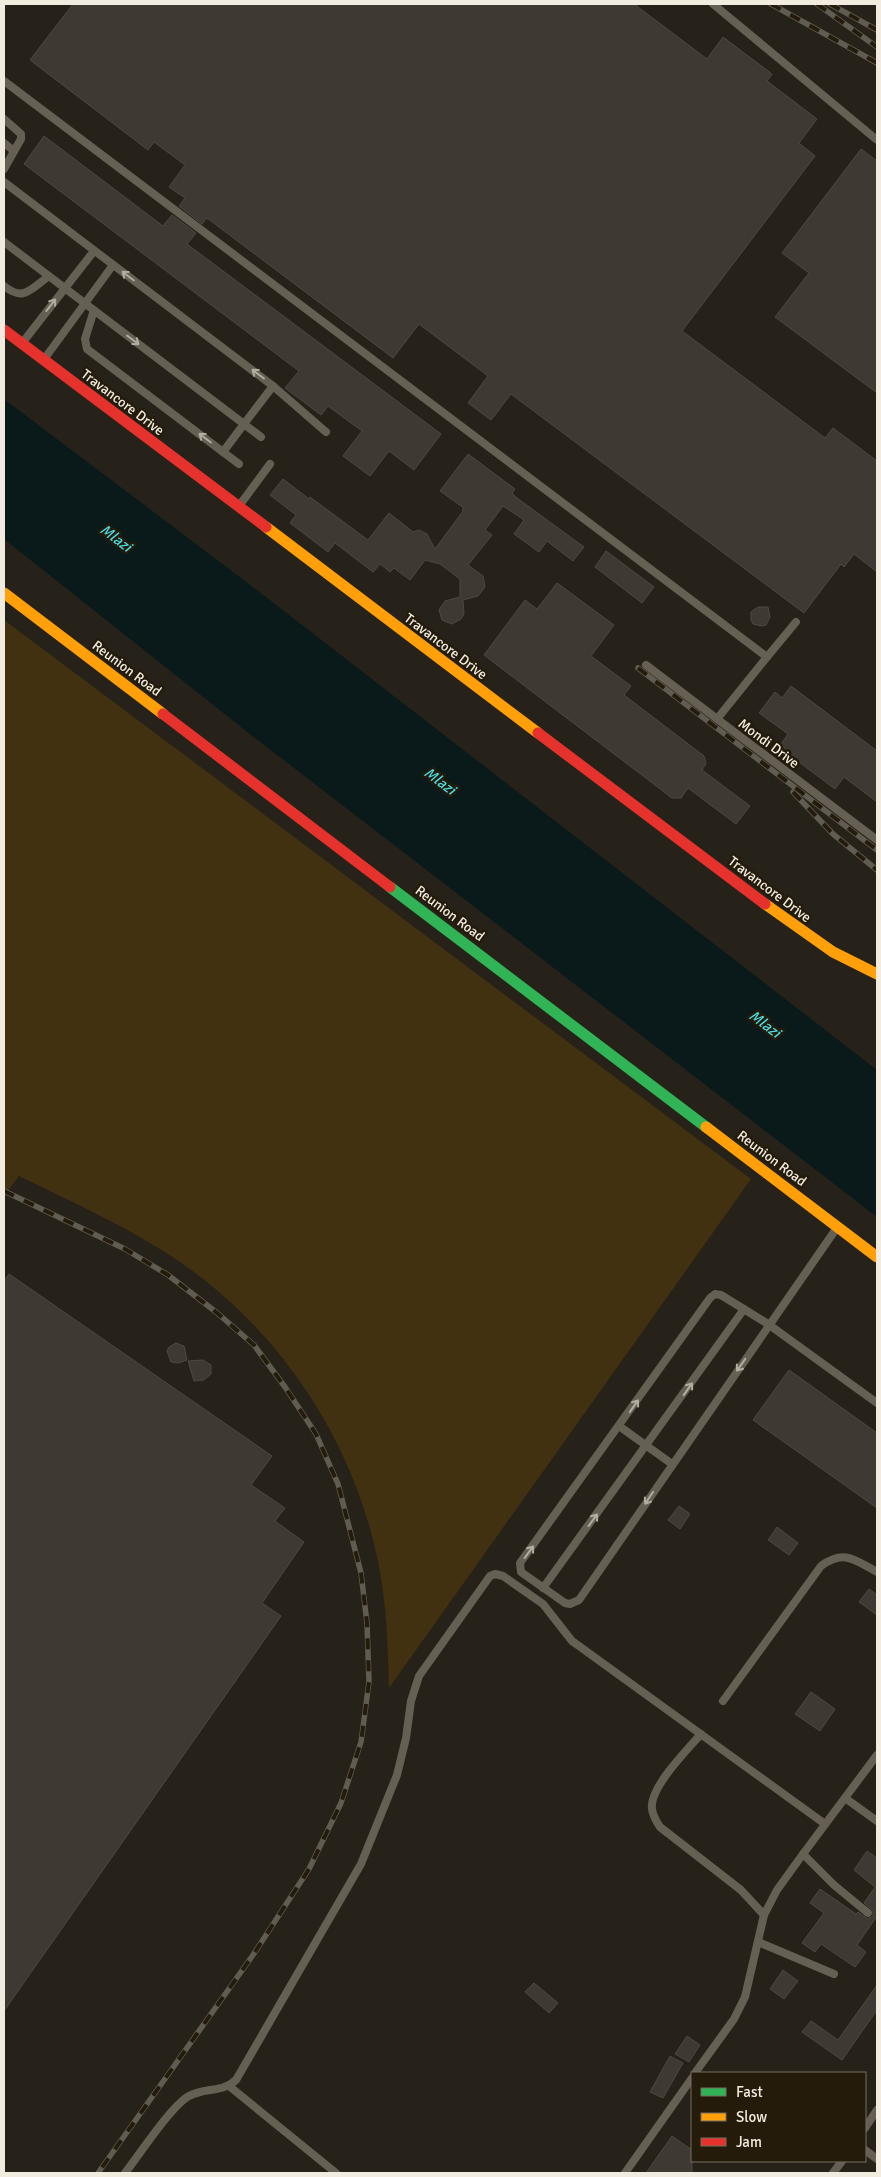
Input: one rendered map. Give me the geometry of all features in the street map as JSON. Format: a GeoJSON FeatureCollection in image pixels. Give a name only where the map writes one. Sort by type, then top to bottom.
{"type":"FeatureCollection","features":[{"type":"Feature","properties":{"kind":"street","name":"Travancore Drive"},"geometry":{"type":"LineString","coordinates":[[4,330],[802,932],[833,952],[877,974]]}},
{"type":"Feature","properties":{"kind":"street","name":"Reunion Road"},"geometry":{"type":"LineString","coordinates":[[4,593],[877,1257]]}},
{"type":"Feature","properties":{"kind":"lane"},"geometry":{"type":"LineString","coordinates":[[713,4],[877,140]]}},
{"type":"Feature","properties":{"kind":"lane"},"geometry":{"type":"LineString","coordinates":[[4,81],[767,656]]}},
{"type":"Feature","properties":{"kind":"lane"},"geometry":{"type":"LineString","coordinates":[[4,119],[21,134],[21,139],[4,169]]}},
{"type":"Feature","properties":{"kind":"lane"},"geometry":{"type":"LineString","coordinates":[[4,143],[14,151]]}},
{"type":"Feature","properties":{"kind":"lane"},"geometry":{"type":"LineString","coordinates":[[4,182],[273,386],[326,432]]}},
{"type":"Feature","properties":{"kind":"lane"},"geometry":{"type":"LineString","coordinates":[[4,242],[262,437]]}},
{"type":"Feature","properties":{"kind":"lane"},"geometry":{"type":"LineString","coordinates":[[21,344],[94,251]]}},
{"type":"Feature","properties":{"kind":"lane"},"geometry":{"type":"LineString","coordinates":[[44,360],[84,302],[113,265]]}},
{"type":"Feature","properties":{"kind":"lane"},"geometry":{"type":"LineString","coordinates":[[4,286],[14,294],[21,295],[48,276]]}},
{"type":"Feature","properties":{"kind":"lane"},"geometry":{"type":"LineString","coordinates":[[94,310],[86,339],[87,349],[239,464]]}},
{"type":"Feature","properties":{"kind":"lane"},"geometry":{"type":"LineString","coordinates":[[223,452],[273,386]]}},
{"type":"Feature","properties":{"kind":"lane"},"geometry":{"type":"LineString","coordinates":[[237,507],[270,464]]}},
{"type":"Feature","properties":{"kind":"lane"},"geometry":{"type":"LineString","coordinates":[[717,719],[796,622]]}},
{"type":"Feature","properties":{"kind":"lane","name":"Mondi Drive"},"geometry":{"type":"LineString","coordinates":[[646,665],[877,840]]}},
{"type":"Feature","properties":{"kind":"lane"},"geometry":{"type":"LineString","coordinates":[[838,1227],[768,1324],[579,1600],[570,1604],[565,1603],[521,1572],[520,1564],[710,1298],[719,1294],[768,1324],[877,1403]]}},
{"type":"Feature","properties":{"kind":"lane"},"geometry":{"type":"LineString","coordinates":[[543,1588],[744,1309]]}},
{"type":"Feature","properties":{"kind":"lane"},"geometry":{"type":"LineString","coordinates":[[619,1426],[672,1464]]}},
{"type":"Feature","properties":{"kind":"lane"},"geometry":{"type":"LineString","coordinates":[[723,1701],[820,1566],[830,1559],[840,1556],[852,1558],[877,1572]]}},
{"type":"Feature","properties":{"kind":"lane"},"geometry":{"type":"LineString","coordinates":[[125,2173],[178,2103],[191,2095],[229,2086],[236,2080],[286,1997],[361,1864],[397,1775],[406,1738],[411,1701],[419,1676],[490,1576],[496,1574],[502,1576],[543,1604],[572,1641],[826,1824]]}},
{"type":"Feature","properties":{"kind":"lane"},"geometry":{"type":"LineString","coordinates":[[701,1734],[659,1786],[653,1797],[652,1808],[655,1819],[660,1827],[741,1890],[764,1915]]}},
{"type":"Feature","properties":{"kind":"lane"},"geometry":{"type":"LineString","coordinates":[[696,2072],[734,2019],[745,1997],[764,1915],[777,1890],[877,1755]]}},
{"type":"Feature","properties":{"kind":"lane"},"geometry":{"type":"LineString","coordinates":[[845,1798],[877,1821]]}},
{"type":"Feature","properties":{"kind":"lane"},"geometry":{"type":"LineString","coordinates":[[803,1854],[834,1885],[868,1913]]}},
{"type":"Feature","properties":{"kind":"lane"},"geometry":{"type":"LineString","coordinates":[[758,1942],[834,1974]]}},
{"type":"Feature","properties":{"kind":"lane"},"geometry":{"type":"LineString","coordinates":[[625,2173],[691,2079]]}},
{"type":"Feature","properties":{"kind":"lane"},"geometry":{"type":"LineString","coordinates":[[229,2086],[336,2173]]}},
{"type":"Feature","properties":{"kind":"lane"},"geometry":{"type":"LineString","coordinates":[[866,2126],[877,2110]]}},
{"type":"Feature","properties":{"kind":"lane"},"geometry":{"type":"LineString","coordinates":[[866,2151],[877,2159]]}},
{"type":"Feature","properties":{"kind":"lane"},"geometry":{"type":"LineString","coordinates":[[833,2173],[841,2162]]}},
{"type":"Feature","properties":{"kind":"shaded area"},"geometry":{"type":"Polygon","coordinates":[[[4,620],[751,1179],[389,1688],[387,1633],[381,1578],[370,1528],[354,1480],[332,1434],[306,1390],[275,1349],[240,1312],[202,1278],[160,1249],[126,1229],[19,1176],[4,1196],[4,620]]]}},
{"type":"Feature","properties":{"kind":"water","name":"Mlazi"},"geometry":{"type":"Polygon","coordinates":[[[4,399],[249,584],[877,1070],[877,1217],[246,731],[4,539],[4,399]]]}},
{"type":"Feature","properties":{"kind":"building"},"geometry":{"type":"Polygon","coordinates":[[[73,4],[634,4],[707,59],[723,37],[772,74],[767,81],[817,119],[799,143],[815,156],[682,331],[825,438],[833,428],[877,461],[877,572],[854,554],[844,567],[841,564],[804,613],[511,394],[491,420],[468,403],[488,376],[419,324],[393,358],[207,218],[202,224],[179,206],[185,198],[169,187],[185,165],[154,142],[148,150],[30,60],[73,4]]]}},
{"type":"Feature","properties":{"kind":"building"},"geometry":{"type":"Polygon","coordinates":[[[44,136],[163,226],[172,215],[196,233],[187,244],[441,434],[414,470],[389,451],[370,476],[343,456],[362,431],[328,406],[321,415],[285,388],[299,371],[24,164],[44,136]]]}},
{"type":"Feature","properties":{"kind":"building"},"geometry":{"type":"Polygon","coordinates":[[[861,149],[877,161],[877,393],[775,317],[809,273],[782,253],[861,149]]]}},
{"type":"Feature","properties":{"kind":"building"},"geometry":{"type":"Polygon","coordinates":[[[468,454],[515,489],[512,493],[517,498],[584,547],[573,561],[547,541],[539,552],[514,534],[524,520],[503,506],[485,530],[492,535],[468,565],[483,576],[485,587],[478,596],[463,600],[464,614],[461,619],[452,624],[442,620],[439,610],[445,601],[460,597],[460,579],[440,564],[425,560],[410,580],[394,568],[390,572],[380,564],[373,572],[335,543],[328,552],[290,523],[296,515],[270,495],[283,479],[368,540],[389,513],[413,532],[419,530],[427,534],[435,549],[464,508],[440,491],[468,454]]]}},
{"type":"Feature","properties":{"kind":"building"},"geometry":{"type":"Polygon","coordinates":[[[606,551],[654,587],[642,603],[595,567],[606,551]]]}},
{"type":"Feature","properties":{"kind":"building"},"geometry":{"type":"Polygon","coordinates":[[[557,583],[614,625],[591,656],[631,686],[624,695],[704,756],[706,764],[702,770],[750,806],[736,824],[688,788],[681,798],[672,798],[484,655],[525,600],[537,609],[557,583]]]}},
{"type":"Feature","properties":{"kind":"building"},"geometry":{"type":"Polygon","coordinates":[[[758,607],[768,607],[770,617],[766,625],[753,624],[751,620],[751,612],[758,607]]]}},
{"type":"Feature","properties":{"kind":"building"},"geometry":{"type":"Polygon","coordinates":[[[791,686],[877,751],[877,802],[844,777],[835,789],[779,747],[788,734],[759,713],[775,692],[782,698],[791,686]]]}},
{"type":"Feature","properties":{"kind":"building"},"geometry":{"type":"Polygon","coordinates":[[[9,1274],[272,1456],[251,1485],[285,1508],[275,1521],[304,1542],[262,1603],[281,1616],[4,2011],[4,1281],[9,1274]]]}},
{"type":"Feature","properties":{"kind":"building"},"geometry":{"type":"Polygon","coordinates":[[[176,1343],[184,1346],[187,1360],[178,1363],[171,1362],[167,1351],[169,1347],[176,1343]]]}},
{"type":"Feature","properties":{"kind":"building"},"geometry":{"type":"Polygon","coordinates":[[[203,1360],[211,1365],[211,1374],[204,1380],[194,1381],[188,1361],[203,1360]]]}},
{"type":"Feature","properties":{"kind":"building"},"geometry":{"type":"Polygon","coordinates":[[[789,1370],[877,1433],[877,1508],[753,1420],[789,1370]]]}},
{"type":"Feature","properties":{"kind":"building"},"geometry":{"type":"Polygon","coordinates":[[[679,1506],[690,1514],[680,1529],[668,1520],[679,1506]]]}},
{"type":"Feature","properties":{"kind":"building"},"geometry":{"type":"Polygon","coordinates":[[[777,1527],[798,1543],[789,1555],[768,1540],[777,1527]]]}},
{"type":"Feature","properties":{"kind":"building"},"geometry":{"type":"Polygon","coordinates":[[[869,1589],[877,1595],[877,1615],[859,1602],[869,1589]]]}},
{"type":"Feature","properties":{"kind":"building"},"geometry":{"type":"Polygon","coordinates":[[[811,1692],[835,1709],[820,1731],[795,1714],[811,1692]]]}},
{"type":"Feature","properties":{"kind":"building"},"geometry":{"type":"Polygon","coordinates":[[[867,1851],[877,1858],[877,1916],[857,1945],[866,1952],[855,1967],[821,1944],[815,1952],[802,1943],[824,1913],[810,1903],[820,1889],[856,1914],[858,1912],[868,1919],[873,1916],[873,1911],[864,1903],[875,1887],[854,1870],[867,1851]]]}},
{"type":"Feature","properties":{"kind":"building"},"geometry":{"type":"Polygon","coordinates":[[[783,1970],[798,1981],[784,1999],[770,1989],[783,1970]]]}},
{"type":"Feature","properties":{"kind":"building"},"geometry":{"type":"Polygon","coordinates":[[[534,1983],[558,2003],[549,2013],[525,1992],[534,1983]]]}},
{"type":"Feature","properties":{"kind":"building"},"geometry":{"type":"Polygon","coordinates":[[[877,1985],[877,2010],[842,2060],[802,2032],[811,2021],[838,2040],[877,1985]]]}},
{"type":"Feature","properties":{"kind":"building"},"geometry":{"type":"Polygon","coordinates":[[[687,2036],[700,2045],[689,2062],[675,2054],[687,2036]]]}},
{"type":"Feature","properties":{"kind":"building"},"geometry":{"type":"Polygon","coordinates":[[[670,2056],[683,2063],[663,2098],[650,2092],[670,2056]]]}},
{"type":"Feature","properties":{"kind":"building"},"geometry":{"type":"Polygon","coordinates":[[[672,2136],[691,2149],[692,2173],[646,2173],[672,2136]]]}},
{"type":"Feature","properties":{"kind":"railway"},"geometry":{"type":"LineString","coordinates":[[771,4],[877,63]]}},
{"type":"Feature","properties":{"kind":"railway"},"geometry":{"type":"LineString","coordinates":[[817,4],[877,47]]}},
{"type":"Feature","properties":{"kind":"railway"},"geometry":{"type":"LineString","coordinates":[[830,4],[877,30]]}},
{"type":"Feature","properties":{"kind":"railway"},"geometry":{"type":"LineString","coordinates":[[638,668],[877,850]]}},
{"type":"Feature","properties":{"kind":"railway"},"geometry":{"type":"LineString","coordinates":[[793,792],[833,834],[877,870]]}},
{"type":"Feature","properties":{"kind":"railway"},"geometry":{"type":"LineString","coordinates":[[4,1191],[125,1249],[168,1275],[216,1312],[254,1345],[316,1434],[338,1484],[361,1573],[367,1623],[369,1682],[361,1742],[341,1803],[309,1869],[253,1955],[98,2173]]}},
{"type":"Feature","properties":{"kind":"traffic: fast"},"geometry":{"type":"LineString","coordinates":[[390,887],[706,1127]]}},
{"type":"Feature","properties":{"kind":"traffic: slow"},"geometry":{"type":"LineString","coordinates":[[266,527],[538,733]]}},
{"type":"Feature","properties":{"kind":"traffic: slow"},"geometry":{"type":"LineString","coordinates":[[4,593],[163,714]]}},
{"type":"Feature","properties":{"kind":"traffic: slow"},"geometry":{"type":"LineString","coordinates":[[765,904],[833,952],[877,974]]}},
{"type":"Feature","properties":{"kind":"traffic: slow"},"geometry":{"type":"LineString","coordinates":[[706,1127],[877,1257]]}},
{"type":"Feature","properties":{"kind":"traffic: jam"},"geometry":{"type":"LineString","coordinates":[[4,330],[266,527]]}},
{"type":"Feature","properties":{"kind":"traffic: jam"},"geometry":{"type":"LineString","coordinates":[[163,714],[390,887]]}},
{"type":"Feature","properties":{"kind":"traffic: jam"},"geometry":{"type":"LineString","coordinates":[[538,733],[765,904]]}}]}
